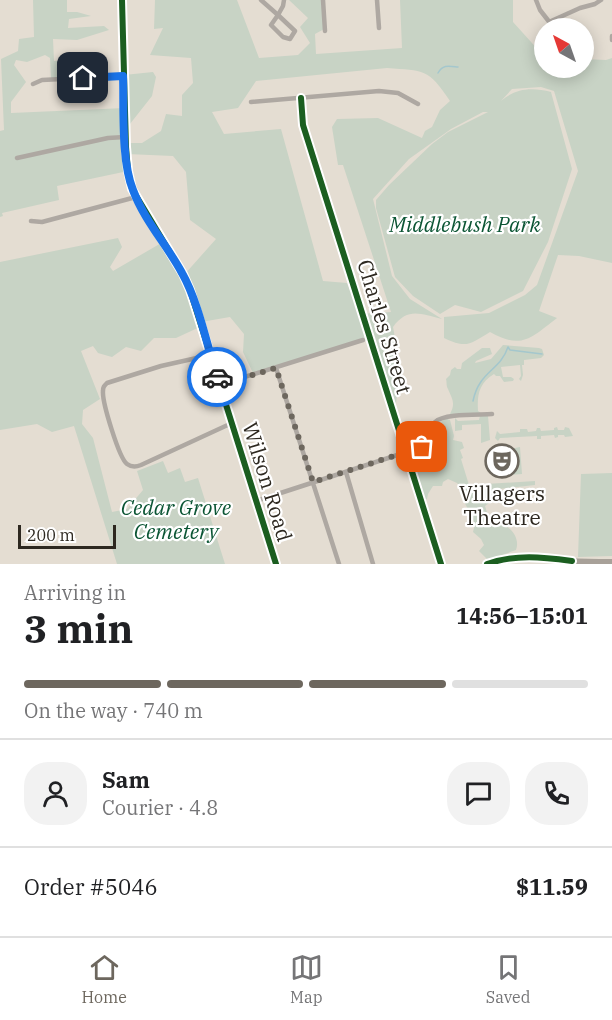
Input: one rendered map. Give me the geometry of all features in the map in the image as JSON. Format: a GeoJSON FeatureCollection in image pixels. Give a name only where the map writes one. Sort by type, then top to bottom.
{"type":"FeatureCollection","features":[{"type":"Feature","properties":{"kind":"main road"},"geometry":{"type":"LineString","coordinates":[[487,564],[519,557],[554,559],[571,563],[612,562]]}},
{"type":"Feature","properties":{"kind":"main road"},"geometry":{"type":"LineString","coordinates":[[554,559],[561,564]]}},
{"type":"Feature","properties":{"kind":"street","name":"Wilson Road"},"geometry":{"type":"LineString","coordinates":[[122,0],[125,137],[128,171],[136,197],[183,274],[276,564]]}},
{"type":"Feature","properties":{"kind":"street"},"geometry":{"type":"LineString","coordinates":[[261,0],[278,15],[295,31],[290,39],[283,37],[271,26],[278,15],[283,6],[284,0]]}},
{"type":"Feature","properties":{"kind":"street"},"geometry":{"type":"LineString","coordinates":[[323,0],[325,31]]}},
{"type":"Feature","properties":{"kind":"street"},"geometry":{"type":"LineString","coordinates":[[377,0],[379,28]]}},
{"type":"Feature","properties":{"kind":"street"},"geometry":{"type":"LineString","coordinates":[[536,0],[547,18]]}},
{"type":"Feature","properties":{"kind":"street"},"geometry":{"type":"LineString","coordinates":[[580,0],[580,8]]}},
{"type":"Feature","properties":{"kind":"street"},"geometry":{"type":"LineString","coordinates":[[558,18],[601,0]]}},
{"type":"Feature","properties":{"kind":"street"},"geometry":{"type":"LineString","coordinates":[[33,84],[42,80],[123,76]]}},
{"type":"Feature","properties":{"kind":"street"},"geometry":{"type":"LineString","coordinates":[[251,102],[379,91],[398,93],[418,104]]}},
{"type":"Feature","properties":{"kind":"street","name":"Charles Street"},"geometry":{"type":"LineString","coordinates":[[301,98],[303,125],[441,564]]}},
{"type":"Feature","properties":{"kind":"street"},"geometry":{"type":"LineString","coordinates":[[17,158],[108,138],[125,137]]}},
{"type":"Feature","properties":{"kind":"street"},"geometry":{"type":"LineString","coordinates":[[31,221],[42,222],[136,197]]}},
{"type":"Feature","properties":{"kind":"street"},"geometry":{"type":"LineString","coordinates":[[219,385],[363,340]]}},
{"type":"Feature","properties":{"kind":"street"},"geometry":{"type":"LineString","coordinates":[[210,355],[109,381],[104,386],[103,394],[122,457],[133,467],[141,465],[232,423]]}},
{"type":"Feature","properties":{"kind":"street"},"geometry":{"type":"LineString","coordinates":[[276,368],[339,564]]}},
{"type":"Feature","properties":{"kind":"street"},"geometry":{"type":"LineString","coordinates":[[256,501],[406,454],[425,445],[434,425],[440,419],[492,414]]}},
{"type":"Feature","properties":{"kind":"street"},"geometry":{"type":"LineString","coordinates":[[346,472],[373,564]]}},
{"type":"Feature","properties":{"kind":"green space"},"geometry":{"type":"Polygon","coordinates":[[[33,0],[67,0],[67,12],[91,16],[69,19],[68,28],[104,26],[109,30],[77,40],[53,39],[54,61],[75,59],[71,78],[51,79],[50,58],[45,55],[27,62],[16,60],[14,65],[26,82],[11,102],[11,113],[125,108],[124,75],[153,72],[156,77],[152,96],[126,129],[127,143],[142,143],[161,131],[166,114],[182,116],[182,95],[193,83],[191,58],[150,55],[163,28],[154,29],[155,0],[237,0],[259,58],[298,55],[310,43],[300,27],[308,18],[289,0],[324,0],[326,28],[315,34],[316,54],[402,48],[400,0],[513,0],[513,22],[534,45],[534,78],[594,78],[594,59],[612,58],[612,263],[579,256],[558,255],[539,311],[557,318],[533,336],[518,341],[490,332],[468,344],[444,338],[444,317],[489,313],[525,295],[537,285],[578,171],[554,91],[541,87],[512,89],[501,101],[518,91],[537,89],[551,92],[572,169],[548,242],[523,291],[481,312],[455,305],[440,314],[413,296],[395,277],[376,208],[376,200],[389,185],[432,144],[448,132],[488,112],[483,112],[451,129],[409,159],[373,199],[392,276],[410,299],[442,319],[409,314],[393,327],[400,365],[396,404],[371,339],[253,373],[243,352],[244,334],[230,317],[201,322],[202,326],[176,338],[154,338],[141,351],[126,347],[112,357],[98,353],[93,346],[81,351],[100,399],[83,410],[82,424],[93,438],[112,512],[127,509],[143,490],[137,471],[163,461],[168,473],[180,468],[185,482],[198,478],[225,564],[117,564],[74,426],[52,432],[37,424],[0,430],[0,262],[118,238],[122,247],[110,267],[113,271],[163,242],[184,275],[216,239],[190,220],[186,172],[173,156],[127,154],[128,171],[57,186],[59,200],[2,213],[3,216],[0,217],[0,131],[4,130],[1,59],[18,51],[19,39],[34,37],[33,0]],[[387,68],[256,81],[238,108],[212,112],[224,134],[281,129],[323,281],[347,283],[360,314],[391,312],[343,165],[338,165],[332,127],[337,119],[378,118],[422,138],[425,131],[432,127],[440,110],[450,101],[436,82],[417,71],[387,68]]]}},
{"type":"Feature","properties":{"kind":"green space"},"geometry":{"type":"Polygon","coordinates":[[[503,345],[539,348],[542,349],[544,355],[541,358],[524,360],[521,381],[519,379],[520,365],[501,367],[503,377],[511,377],[513,381],[504,382],[500,376],[494,374],[485,381],[478,400],[478,411],[481,413],[450,414],[453,401],[446,379],[451,370],[455,367],[461,369],[462,363],[482,348],[490,348],[492,354],[475,363],[491,359],[503,345]]]}},
{"type":"Feature","properties":{"kind":"green space"},"geometry":{"type":"Polygon","coordinates":[[[480,416],[488,416],[490,440],[481,443],[481,424],[462,425],[462,430],[455,431],[455,418],[458,421],[479,420],[480,416]]]}},
{"type":"Feature","properties":{"kind":"green space"},"geometry":{"type":"Polygon","coordinates":[[[447,419],[450,420],[453,440],[462,442],[464,448],[460,450],[463,458],[461,459],[469,485],[535,481],[535,485],[499,489],[493,500],[485,506],[493,525],[504,525],[515,535],[516,550],[488,560],[479,551],[484,545],[473,532],[475,524],[462,497],[462,489],[457,483],[448,479],[443,482],[442,486],[433,486],[427,499],[423,500],[408,456],[424,448],[436,427],[447,419]]]}},
{"type":"Feature","properties":{"kind":"green space"},"geometry":{"type":"Polygon","coordinates":[[[557,427],[558,430],[569,428],[573,436],[558,435],[555,438],[554,435],[541,436],[541,439],[537,439],[537,436],[500,438],[498,441],[495,438],[497,431],[500,434],[520,432],[520,429],[527,429],[528,432],[536,431],[537,428],[541,431],[554,430],[557,427]]]}},
{"type":"Feature","properties":{"kind":"green space"},"geometry":{"type":"Polygon","coordinates":[[[520,447],[522,474],[494,476],[497,468],[500,470],[513,457],[510,453],[520,447]]]}},
{"type":"Feature","properties":{"kind":"green space"},"geometry":{"type":"Polygon","coordinates":[[[612,473],[612,556],[578,557],[581,474],[612,473]]]}},
{"type":"Feature","properties":{"kind":"waterway"},"geometry":{"type":"LineString","coordinates":[[438,73],[444,67],[458,67]]}},
{"type":"Feature","properties":{"kind":"waterway"},"geometry":{"type":"LineString","coordinates":[[473,401],[480,383],[500,361],[508,347],[510,350],[542,354]]}},
{"type":"Feature","properties":{"kind":"cycle path"},"geometry":{"type":"LineString","coordinates":[[122,0],[126,147],[132,189],[183,274],[190,290],[276,564]]}},
{"type":"Feature","properties":{"kind":"cycle path"},"geometry":{"type":"LineString","coordinates":[[301,98],[303,125],[441,564]]}},
{"type":"Feature","properties":{"kind":"cycle path"},"geometry":{"type":"LineString","coordinates":[[487,564],[519,558],[572,561]]}},
{"type":"Feature","properties":{"kind":"way so far"},"geometry":{"type":"LineString","coordinates":[[217,377],[219,385],[276,368],[313,482],[422,447]]}},
{"type":"Feature","properties":{"kind":"place","name":"Villagers Theatre"},"geometry":{"type":"Point","coordinates":[502,461]}},
{"type":"Feature","properties":{"kind":"route"},"geometry":{"type":"LineString","coordinates":[[83,78],[123,76],[126,147],[132,189],[183,274],[217,377]]}},
{"type":"Feature","properties":{"kind":"park label","name":"Middlebush Park"},"geometry":{"type":"Point","coordinates":[465,225]}},
{"type":"Feature","properties":{"kind":"park label","name":"Cedar Grove Cemetery"},"geometry":{"type":"Point","coordinates":[176,520]}}]}
